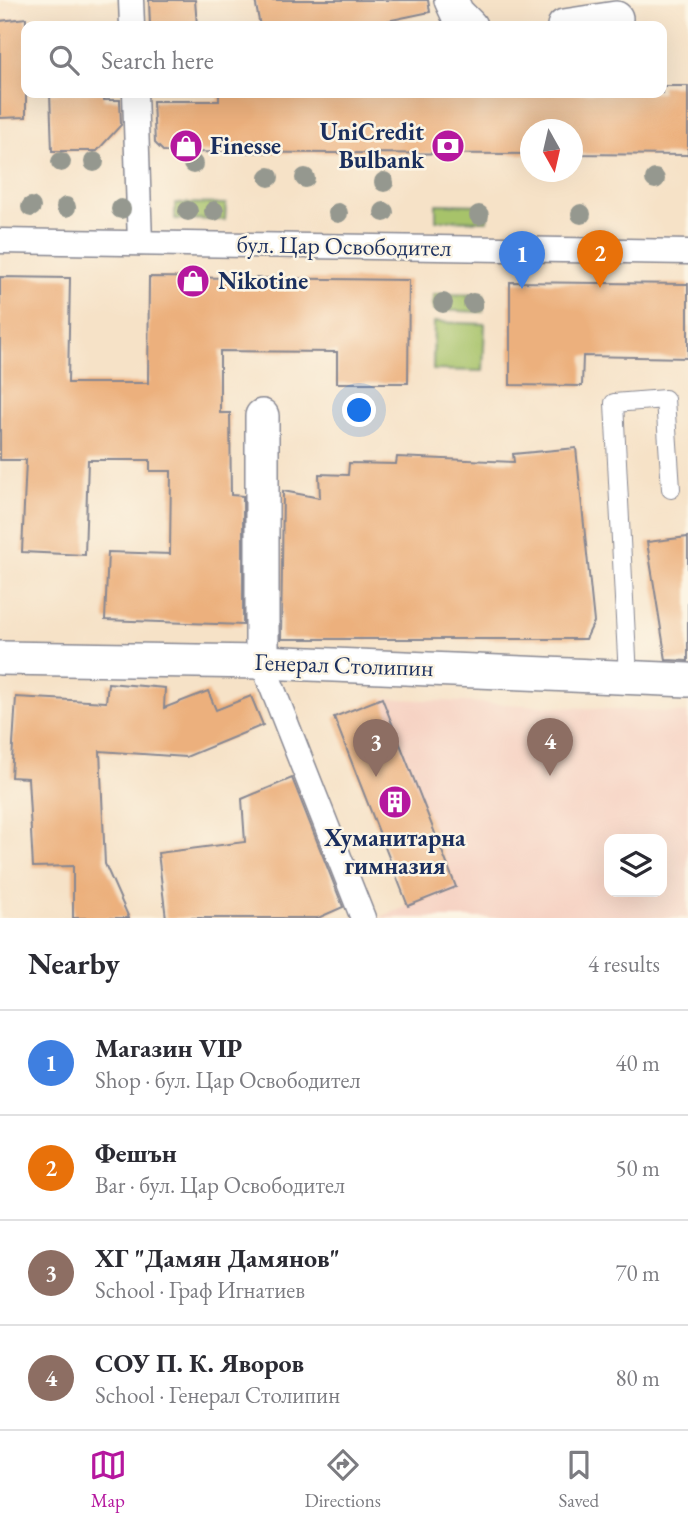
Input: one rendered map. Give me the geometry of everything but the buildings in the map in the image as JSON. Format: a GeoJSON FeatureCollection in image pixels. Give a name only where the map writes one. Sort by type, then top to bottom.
{"type":"FeatureCollection","features":[{"type":"Feature","properties":{"kind":"street"},"geometry":{"type":"LineString","coordinates":[[131,0],[132,21]]}},
{"type":"Feature","properties":{"kind":"street"},"geometry":{"type":"LineString","coordinates":[[451,0],[457,13],[465,21]]}},
{"type":"Feature","properties":{"kind":"street"},"geometry":{"type":"LineString","coordinates":[[596,21],[616,18]]}},
{"type":"Feature","properties":{"kind":"street"},"geometry":{"type":"LineString","coordinates":[[135,98],[140,243]]}},
{"type":"Feature","properties":{"kind":"street","name":"бул. Цар Освободител"},"geometry":{"type":"LineString","coordinates":[[0,242],[688,252]]}},
{"type":"Feature","properties":{"kind":"street"},"geometry":{"type":"LineString","coordinates":[[262,416],[262,662],[363,918]]}},
{"type":"Feature","properties":{"kind":"street","name":"Генерал Столипин"},"geometry":{"type":"LineString","coordinates":[[0,658],[262,662],[688,680]]}},
{"type":"Feature","properties":{"kind":"lane"},"geometry":{"type":"LineString","coordinates":[[628,677],[614,403],[665,399],[671,489]]}},
{"type":"Feature","properties":{"kind":"shaded area"},"geometry":{"type":"Polygon","coordinates":[[[382,698],[688,713],[688,918],[378,918],[456,887],[382,698]]]}},
{"type":"Feature","properties":{"kind":"green space"},"geometry":{"type":"Polygon","coordinates":[[[175,203],[226,204],[225,220],[175,219],[175,203]]]}},
{"type":"Feature","properties":{"kind":"green space"},"geometry":{"type":"Polygon","coordinates":[[[436,204],[487,205],[487,221],[436,220],[436,204]]]}},
{"type":"Feature","properties":{"kind":"green space"},"geometry":{"type":"Polygon","coordinates":[[[433,294],[484,295],[483,312],[433,310],[433,294]]]}},
{"type":"Feature","properties":{"kind":"green space"},"geometry":{"type":"Polygon","coordinates":[[[434,322],[485,324],[483,371],[433,370],[434,322]]]}},
{"type":"Feature","properties":{"kind":"place","name":"Finesse"},"geometry":{"type":"Point","coordinates":[186,146]}},
{"type":"Feature","properties":{"kind":"place","name":"UniCredit Bulbank"},"geometry":{"type":"Point","coordinates":[448,146]}},
{"type":"Feature","properties":{"kind":"place","name":"Nikotine"},"geometry":{"type":"Point","coordinates":[193,281]}},
{"type":"Feature","properties":{"kind":"place","name":"Фешън"},"geometry":{"type":"Point","coordinates":[600,288]}},
{"type":"Feature","properties":{"kind":"place","name":"Магазин VIP"},"geometry":{"type":"Point","coordinates":[522,289]}},
{"type":"Feature","properties":{"kind":"place","name":"СОУ П. К. Яворов"},"geometry":{"type":"Point","coordinates":[550,776]}},
{"type":"Feature","properties":{"kind":"place","name":"ХГ \"Дамян Дамянов\""},"geometry":{"type":"Point","coordinates":[376,777]}},
{"type":"Feature","properties":{"kind":"place","name":"Хуманитарна гимназия"},"geometry":{"type":"Point","coordinates":[395,802]}}]}
